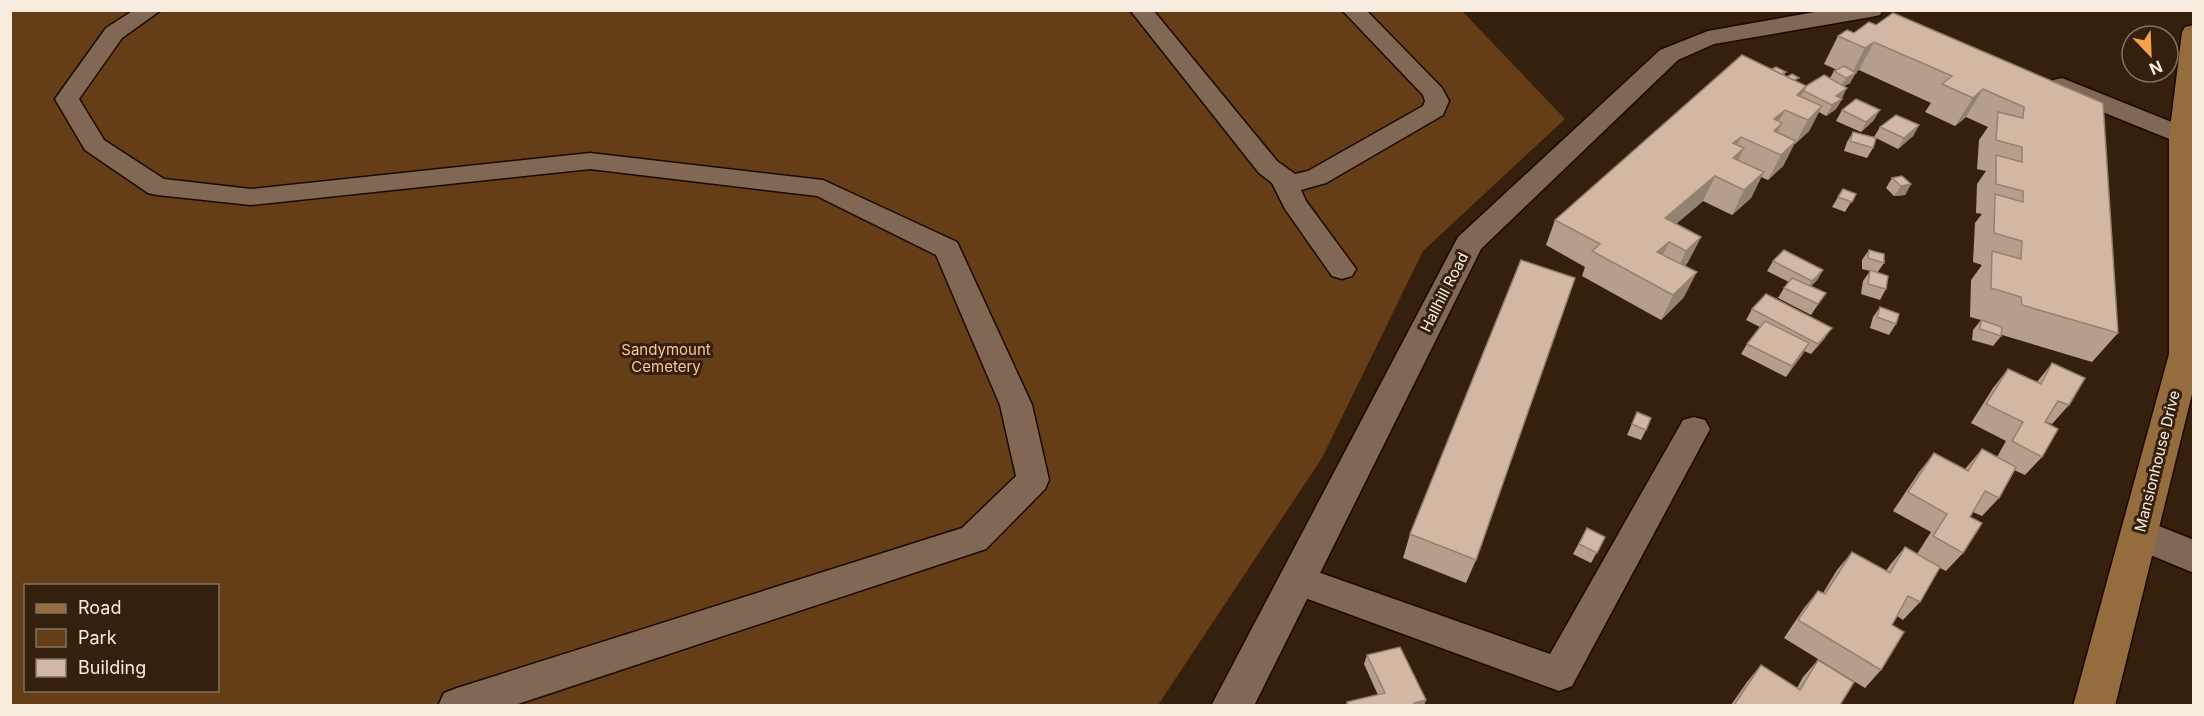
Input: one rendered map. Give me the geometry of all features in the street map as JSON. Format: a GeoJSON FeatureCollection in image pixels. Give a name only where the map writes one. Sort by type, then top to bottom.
{"type":"FeatureCollection","features":[{"type":"Feature","properties":{"kind":"street","name":"Hallhill Road"},"geometry":{"type":"LineString","coordinates":[[1232,705],[1469,244],[1669,56],[1708,38],[1871,10]]}},
{"type":"Feature","properties":{"kind":"street","name":"Mansionhouse Drive"},"geometry":{"type":"LineString","coordinates":[[2094,705],[2189,355],[2188,139],[2193,32]]}},
{"type":"Feature","properties":{"kind":"street"},"geometry":{"type":"LineString","coordinates":[[2042,78],[2188,139]]}},
{"type":"Feature","properties":{"kind":"street"},"geometry":{"type":"LineString","coordinates":[[2139,534],[2193,557]]}},
{"type":"Feature","properties":{"kind":"lane"},"geometry":{"type":"LineString","coordinates":[[150,10],[114,33],[67,99],[94,145],[157,187],[251,196],[590,161],[823,188],[947,249],[1016,405],[1033,480],[974,539],[457,705]]}},
{"type":"Feature","properties":{"kind":"lane"},"geometry":{"type":"LineString","coordinates":[[1141,10],[1268,167],[1284,180],[1296,183],[1317,177],[1434,110],[1437,101],[1434,93],[1353,10]]}},
{"type":"Feature","properties":{"kind":"lane"},"geometry":{"type":"LineString","coordinates":[[1284,180],[1294,203],[1342,269]]}},
{"type":"Feature","properties":{"kind":"lane"},"geometry":{"type":"LineString","coordinates":[[1298,580],[1559,674],[1694,429]]}},
{"type":"Feature","properties":{"kind":"green space","name":"Sandymount Cemetery"},"geometry":{"type":"Polygon","coordinates":[[[10,11],[1462,11],[1565,119],[1423,251],[1322,458],[1158,705],[11,705],[10,11]]]}},
{"type":"Feature","properties":{"kind":"building"},"geometry":{"type":"Polygon","coordinates":[[[1893,13],[2103,103],[2118,333],[2022,305],[2021,297],[1991,288],[1992,251],[2021,259],[2022,241],[1994,233],[1995,194],[2023,202],[2023,191],[1996,184],[1996,155],[2022,162],[2022,147],[1996,140],[1998,112],[2023,118],[2024,107],[1983,89],[1973,98],[1942,84],[1952,76],[1874,42],[1865,48],[1838,36],[1847,30],[1854,33],[1869,22],[1876,25],[1893,13]]]}},
{"type":"Feature","properties":{"kind":"building"},"geometry":{"type":"Polygon","coordinates":[[[1742,55],[1806,86],[1797,95],[1822,106],[1808,120],[1785,110],[1774,119],[1782,123],[1774,131],[1796,141],[1781,155],[1741,137],[1733,143],[1744,148],[1733,158],[1764,172],[1744,190],[1715,176],[1665,218],[1701,237],[1686,251],[1669,242],[1657,252],[1697,272],[1673,295],[1592,251],[1600,244],[1555,220],[1742,55]]]}},
{"type":"Feature","properties":{"kind":"building"},"geometry":{"type":"Polygon","coordinates":[[[1844,66],[1856,73],[1846,78],[1834,71],[1844,66]]]}},
{"type":"Feature","properties":{"kind":"building"},"geometry":{"type":"Polygon","coordinates":[[[1776,67],[1786,72],[1781,74],[1772,69],[1776,67]]]}},
{"type":"Feature","properties":{"kind":"building"},"geometry":{"type":"Polygon","coordinates":[[[1792,74],[1799,78],[1794,80],[1787,77],[1792,74]]]}},
{"type":"Feature","properties":{"kind":"building"},"geometry":{"type":"Polygon","coordinates":[[[1824,75],[1847,88],[1836,96],[1842,99],[1832,105],[1804,91],[1806,86],[1824,75]]]}},
{"type":"Feature","properties":{"kind":"building"},"geometry":{"type":"Polygon","coordinates":[[[1856,99],[1880,110],[1866,122],[1842,110],[1856,99]]]}},
{"type":"Feature","properties":{"kind":"building"},"geometry":{"type":"Polygon","coordinates":[[[1896,115],[1919,125],[1904,138],[1880,127],[1896,115]]]}},
{"type":"Feature","properties":{"kind":"building"},"geometry":{"type":"Polygon","coordinates":[[[1853,132],[1876,138],[1873,148],[1850,141],[1853,132]]]}},
{"type":"Feature","properties":{"kind":"building"},"geometry":{"type":"Polygon","coordinates":[[[1902,176],[1911,184],[1901,186],[1892,178],[1902,176]]]}},
{"type":"Feature","properties":{"kind":"building"},"geometry":{"type":"Polygon","coordinates":[[[1843,189],[1856,194],[1852,202],[1838,197],[1843,189]]]}},
{"type":"Feature","properties":{"kind":"building"},"geometry":{"type":"Polygon","coordinates":[[[1784,250],[1823,270],[1812,281],[1773,261],[1784,250]]]}},
{"type":"Feature","properties":{"kind":"building"},"geometry":{"type":"Polygon","coordinates":[[[1869,250],[1884,254],[1884,263],[1868,258],[1869,250]]]}},
{"type":"Feature","properties":{"kind":"building"},"geometry":{"type":"Polygon","coordinates":[[[1521,260],[1575,278],[1476,560],[1410,534],[1521,260]]]}},
{"type":"Feature","properties":{"kind":"building"},"geometry":{"type":"Polygon","coordinates":[[[1870,270],[1888,276],[1886,289],[1868,284],[1870,270]]]}},
{"type":"Feature","properties":{"kind":"building"},"geometry":{"type":"Polygon","coordinates":[[[1792,278],[1826,293],[1818,304],[1784,288],[1792,278]]]}},
{"type":"Feature","properties":{"kind":"building"},"geometry":{"type":"Polygon","coordinates":[[[1766,294],[1832,328],[1818,344],[1752,309],[1766,294]]]}},
{"type":"Feature","properties":{"kind":"building"},"geometry":{"type":"Polygon","coordinates":[[[1880,307],[1899,314],[1896,324],[1877,317],[1880,307]]]}},
{"type":"Feature","properties":{"kind":"building"},"geometry":{"type":"Polygon","coordinates":[[[1981,320],[2002,327],[2001,336],[1980,329],[1981,320]]]}},
{"type":"Feature","properties":{"kind":"building"},"geometry":{"type":"Polygon","coordinates":[[[1765,321],[1809,343],[1792,366],[1747,344],[1765,321]]]}},
{"type":"Feature","properties":{"kind":"building"},"geometry":{"type":"Polygon","coordinates":[[[2052,363],[2085,378],[2069,405],[2058,401],[2045,422],[2058,429],[2042,457],[2012,441],[2023,422],[1986,404],[2008,369],[2041,384],[2052,363]]]}},
{"type":"Feature","properties":{"kind":"building"},"geometry":{"type":"Polygon","coordinates":[[[1637,412],[1651,418],[1646,430],[1632,424],[1637,412]]]}},
{"type":"Feature","properties":{"kind":"building"},"geometry":{"type":"Polygon","coordinates":[[[1982,449],[2016,467],[1999,498],[1985,491],[1970,517],[1982,523],[1963,553],[1933,536],[1947,514],[1908,492],[1934,453],[1968,471],[1982,449]]]}},
{"type":"Feature","properties":{"kind":"building"},"geometry":{"type":"Polygon","coordinates":[[[1587,528],[1605,537],[1597,553],[1579,544],[1587,528]]]}},
{"type":"Feature","properties":{"kind":"building"},"geometry":{"type":"Polygon","coordinates":[[[1905,547],[1940,567],[1920,602],[1908,596],[1892,625],[1904,632],[1881,670],[1798,620],[1818,591],[1825,594],[1852,552],[1890,573],[1905,547]]]}},
{"type":"Feature","properties":{"kind":"building"},"geometry":{"type":"Polygon","coordinates":[[[1400,647],[1426,700],[1414,703],[1415,705],[1348,705],[1347,702],[1385,693],[1367,655],[1400,647]]]}},
{"type":"Feature","properties":{"kind":"building"},"geometry":{"type":"Polygon","coordinates":[[[1818,660],[1854,682],[1840,705],[1734,705],[1761,665],[1800,690],[1818,660]]]}}]}
